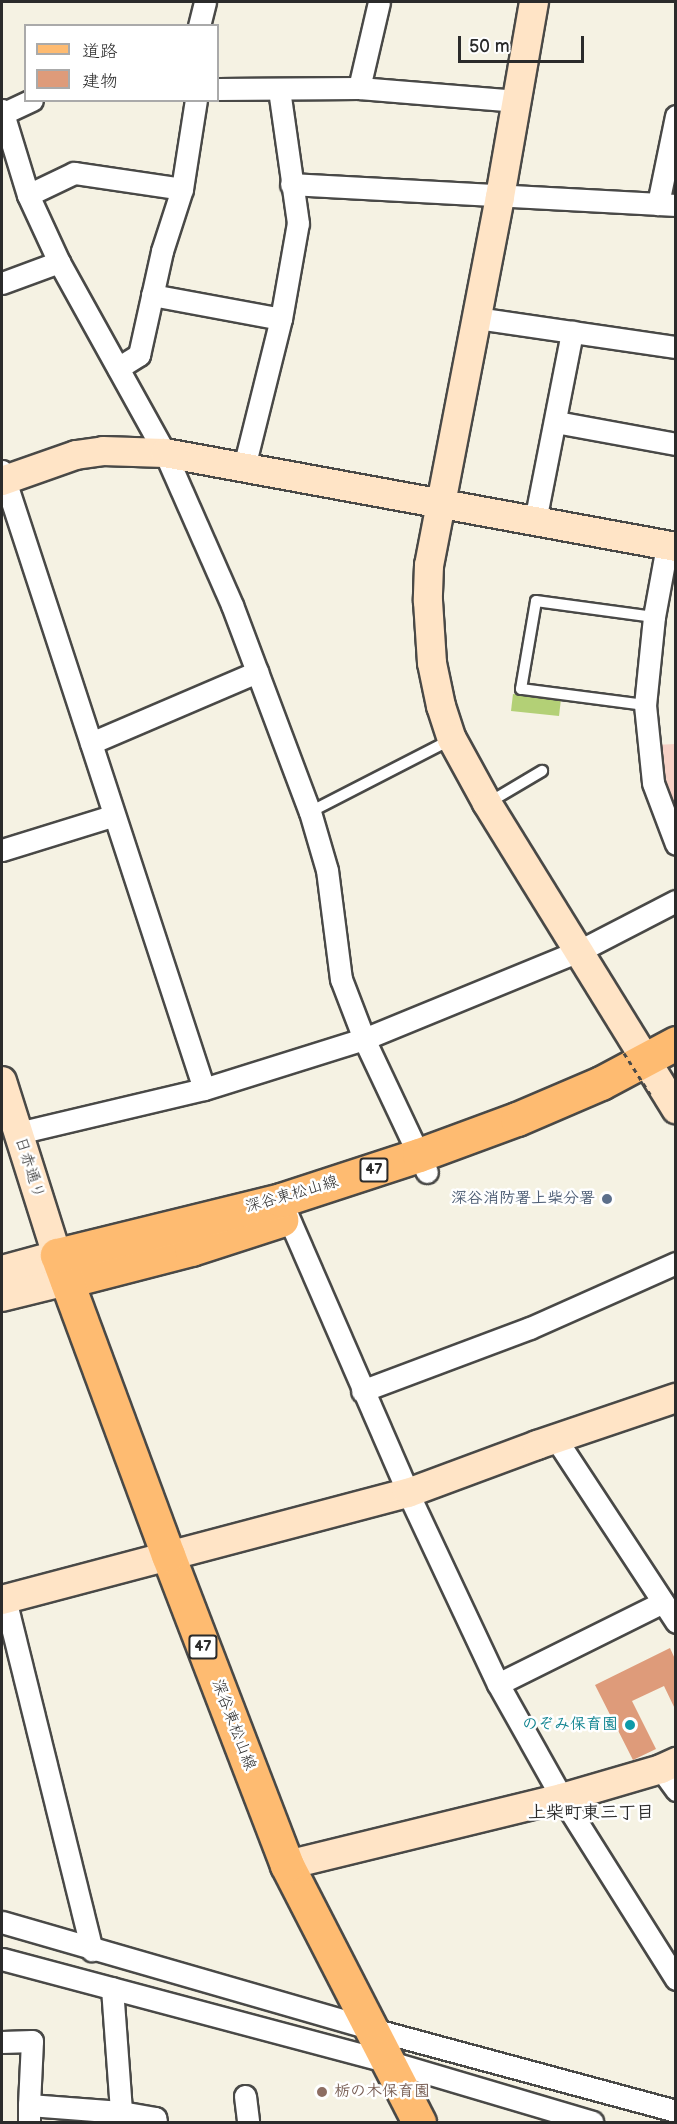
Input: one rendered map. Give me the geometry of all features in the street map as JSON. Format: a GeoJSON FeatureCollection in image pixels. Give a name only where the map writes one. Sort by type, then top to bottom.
{"type":"FeatureCollection","features":[{"type":"Feature","properties":{"kind":"main road","name":"深谷東松山線"},"geometry":{"type":"LineString","coordinates":[[419,2122],[287,1865],[168,1555],[62,1268],[285,1209],[423,1164],[517,1119],[601,1083],[650,1070],[675,1043]]}},
{"type":"Feature","properties":{"kind":"street"},"geometry":{"type":"LineString","coordinates":[[200,24],[205,2]]}},
{"type":"Feature","properties":{"kind":"street"},"geometry":{"type":"LineString","coordinates":[[359,88],[379,2]]}},
{"type":"Feature","properties":{"kind":"street"},"geometry":{"type":"LineString","coordinates":[[534,2],[500,196],[429,565],[428,611],[432,663],[441,706],[452,739],[487,803],[675,1109]]}},
{"type":"Feature","properties":{"kind":"street"},"geometry":{"type":"LineString","coordinates":[[219,89],[359,88],[517,101]]}},
{"type":"Feature","properties":{"kind":"street"},"geometry":{"type":"LineString","coordinates":[[244,467],[282,319],[298,223],[279,90]]}},
{"type":"Feature","properties":{"kind":"street"},"geometry":{"type":"LineString","coordinates":[[27,102],[2,113],[27,195],[58,261],[165,453],[232,605],[310,812],[327,870],[341,979],[364,1039],[423,1164]]}},
{"type":"Feature","properties":{"kind":"street"},"geometry":{"type":"LineString","coordinates":[[118,368],[139,356],[162,251],[182,189],[196,102]]}},
{"type":"Feature","properties":{"kind":"street"},"geometry":{"type":"LineString","coordinates":[[291,184],[667,205],[675,116]]}},
{"type":"Feature","properties":{"kind":"street"},"geometry":{"type":"LineString","coordinates":[[27,195],[74,173],[182,189]]}},
{"type":"Feature","properties":{"kind":"street"},"geometry":{"type":"LineString","coordinates":[[2,283],[58,261]]}},
{"type":"Feature","properties":{"kind":"street"},"geometry":{"type":"LineString","coordinates":[[152,295],[282,319]]}},
{"type":"Feature","properties":{"kind":"street"},"geometry":{"type":"LineString","coordinates":[[476,318],[675,346]]}},
{"type":"Feature","properties":{"kind":"street"},"geometry":{"type":"LineString","coordinates":[[535,521],[572,332]]}},
{"type":"Feature","properties":{"kind":"street"},"geometry":{"type":"LineString","coordinates":[[556,422],[675,444]]}},
{"type":"Feature","properties":{"kind":"street"},"geometry":{"type":"LineString","coordinates":[[204,1089],[112,816],[91,743],[3,477],[76,454],[122,451],[165,453],[671,547],[654,617],[645,705],[653,783],[675,844]]}},
{"type":"Feature","properties":{"kind":"street"},"geometry":{"type":"LineString","coordinates":[[91,743],[257,672]]}},
{"type":"Feature","properties":{"kind":"street"},"geometry":{"type":"LineString","coordinates":[[2,850],[112,816]]}},
{"type":"Feature","properties":{"kind":"street"},"geometry":{"type":"LineString","coordinates":[[18,1133],[204,1089],[364,1039],[579,951],[675,901]]}},
{"type":"Feature","properties":{"kind":"street","name":"日赤通り"},"geometry":{"type":"LineString","coordinates":[[2,1081],[62,1268]]}},
{"type":"Feature","properties":{"kind":"street"},"geometry":{"type":"LineString","coordinates":[[285,1209],[362,1391],[498,1684],[562,1798],[675,1979]]}},
{"type":"Feature","properties":{"kind":"street"},"geometry":{"type":"LineString","coordinates":[[362,1391],[530,1328],[675,1263]]}},
{"type":"Feature","properties":{"kind":"street"},"geometry":{"type":"LineString","coordinates":[[2,1270],[62,1268]]}},
{"type":"Feature","properties":{"kind":"street"},"geometry":{"type":"LineString","coordinates":[[2,1297],[62,1268]]}},
{"type":"Feature","properties":{"kind":"street"},"geometry":{"type":"LineString","coordinates":[[92,1950],[3,1599],[408,1492],[675,1398]]}},
{"type":"Feature","properties":{"kind":"street"},"geometry":{"type":"LineString","coordinates":[[556,1439],[675,1622]]}},
{"type":"Feature","properties":{"kind":"street"},"geometry":{"type":"LineString","coordinates":[[498,1684],[663,1602]]}},
{"type":"Feature","properties":{"kind":"street"},"geometry":{"type":"LineString","coordinates":[[287,1865],[671,1774]]}},
{"type":"Feature","properties":{"kind":"street"},"geometry":{"type":"LineString","coordinates":[[2,1922],[92,1950],[675,2112]]}},
{"type":"Feature","properties":{"kind":"street"},"geometry":{"type":"LineString","coordinates":[[2,1959],[390,2062],[592,2122]]}},
{"type":"Feature","properties":{"kind":"street"},"geometry":{"type":"LineString","coordinates":[[112,1988],[121,2112]]}},
{"type":"Feature","properties":{"kind":"street"},"geometry":{"type":"LineString","coordinates":[[2,2042],[32,2041],[29,2114],[121,2112],[155,2118],[156,2122]]}},
{"type":"Feature","properties":{"kind":"street"},"geometry":{"type":"LineString","coordinates":[[245,2096],[248,2122]]}},
{"type":"Feature","properties":{"kind":"lane"},"geometry":{"type":"LineString","coordinates":[[645,705],[521,689],[536,601],[654,617]]}},
{"type":"Feature","properties":{"kind":"lane"},"geometry":{"type":"LineString","coordinates":[[310,812],[452,739]]}},
{"type":"Feature","properties":{"kind":"lane"},"geometry":{"type":"LineString","coordinates":[[487,803],[542,771]]}},
{"type":"Feature","properties":{"kind":"shaded area"},"geometry":{"type":"Polygon","coordinates":[[[675,744],[675,815],[661,779],[655,745],[675,744]]]}},
{"type":"Feature","properties":{"kind":"green space"},"geometry":{"type":"Polygon","coordinates":[[[513,694],[561,699],[559,716],[511,711],[513,694]]]}},
{"type":"Feature","properties":{"kind":"building","name":"のぞみ保育園"},"geometry":{"type":"Polygon","coordinates":[[[670,1648],[675,1659],[675,1709],[664,1686],[632,1701],[656,1749],[633,1760],[595,1685],[670,1648]]]}},
{"type":"Feature","properties":{"kind":"place","name":"深谷消防署上柴分署"},"geometry":{"type":"Point","coordinates":[607,1199]}},
{"type":"Feature","properties":{"kind":"place","name":"のぞみ保育園"},"geometry":{"type":"Point","coordinates":[630,1725]}},
{"type":"Feature","properties":{"kind":"place","name":"栃の木保育園"},"geometry":{"type":"Point","coordinates":[322,2092]}},
{"type":"Feature","properties":{"kind":"district","name":"上柴町東三丁目"},"geometry":{"type":"Point","coordinates":[591,1813]}}]}
